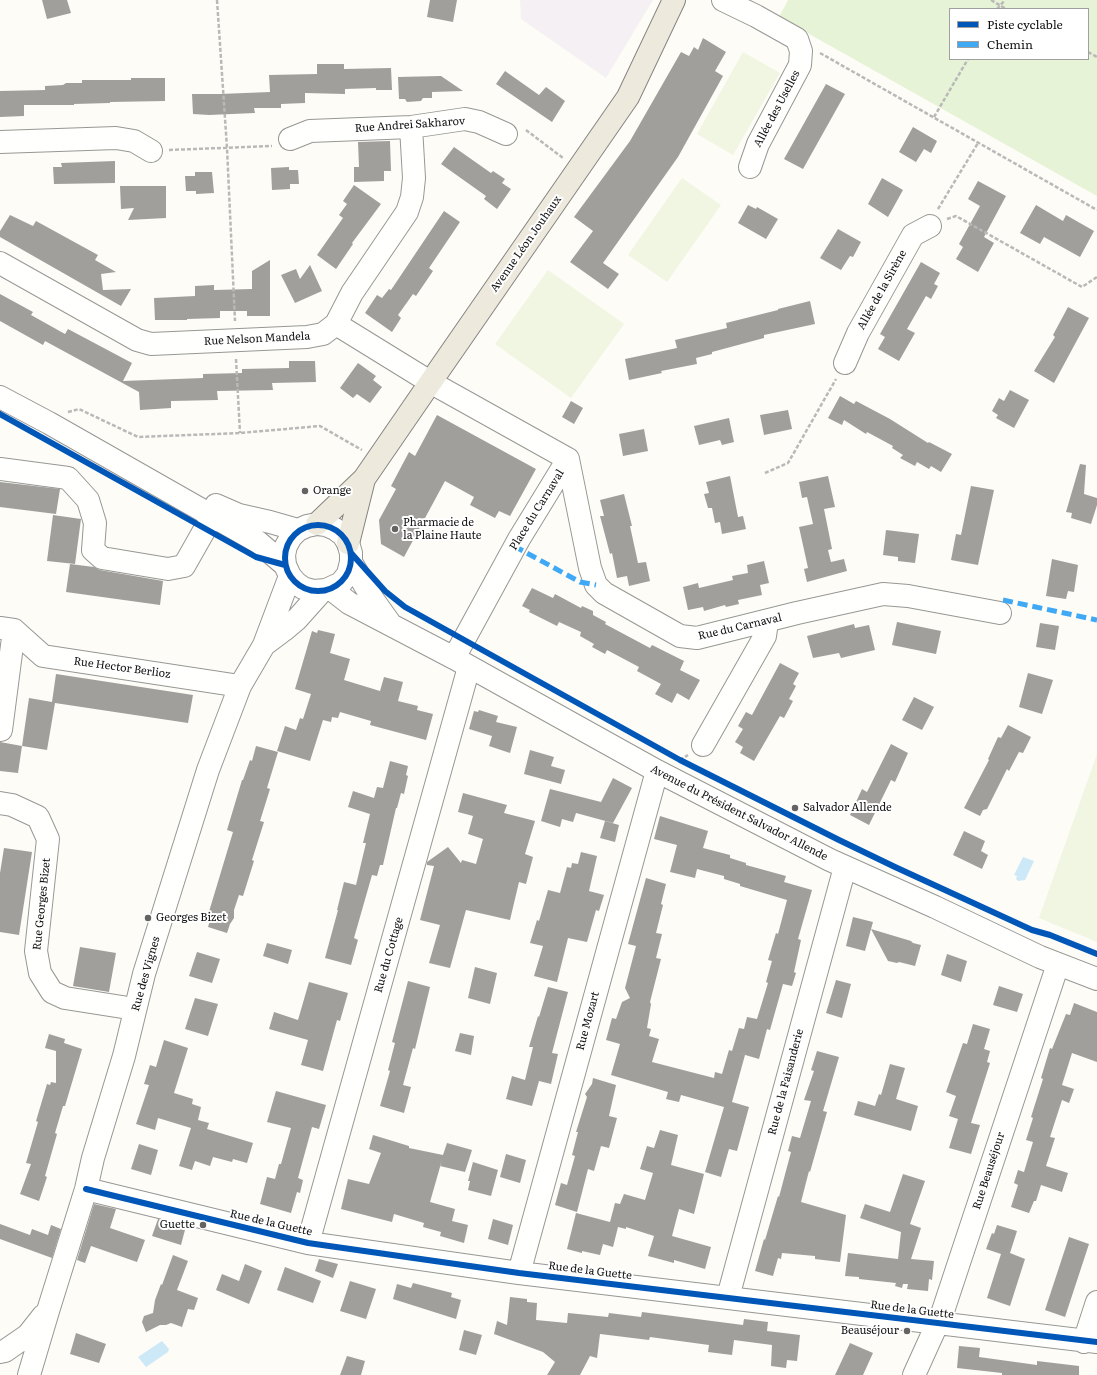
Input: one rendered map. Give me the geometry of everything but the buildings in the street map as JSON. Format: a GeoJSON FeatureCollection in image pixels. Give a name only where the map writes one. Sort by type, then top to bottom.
{"type":"FeatureCollection","features":[{"type":"Feature","properties":{"kind":"main road","name":"Avenue Léon Jouhaux"},"geometry":{"type":"LineString","coordinates":[[308,527],[364,479],[378,459],[628,97],[674,0]]}},
{"type":"Feature","properties":{"kind":"main road","name":"Avenue Léon Jouhaux"},"geometry":{"type":"LineString","coordinates":[[350,553],[364,479]]}},
{"type":"Feature","properties":{"kind":"street"},"geometry":{"type":"LineString","coordinates":[[723,0],[756,16],[797,39],[801,51]]}},
{"type":"Feature","properties":{"kind":"street","name":"Allée des Uselles"},"geometry":{"type":"LineString","coordinates":[[750,167],[758,144],[800,65],[801,51]]}},
{"type":"Feature","properties":{"kind":"street","name":"Rue Andrei Sakharov"},"geometry":{"type":"LineString","coordinates":[[290,139],[310,131],[411,127],[466,119],[479,122],[506,134]]}},
{"type":"Feature","properties":{"kind":"street","name":"Rue Nelson Mandela"},"geometry":{"type":"LineString","coordinates":[[0,263],[138,340],[151,344],[307,337],[323,334],[336,324],[352,294],[407,212],[412,197],[414,178],[411,127]]}},
{"type":"Feature","properties":{"kind":"street"},"geometry":{"type":"LineString","coordinates":[[0,142],[116,138],[134,141],[151,151]]}},
{"type":"Feature","properties":{"kind":"street","name":"Allée de la Sirène"},"geometry":{"type":"LineString","coordinates":[[845,363],[858,333],[913,235],[930,226]]}},
{"type":"Feature","properties":{"kind":"street","name":"Place du Carnaval"},"geometry":{"type":"LineString","coordinates":[[336,324],[430,382],[568,459],[519,538],[466,634],[462,663]]}},
{"type":"Feature","properties":{"kind":"street"},"geometry":{"type":"LineString","coordinates":[[0,396],[258,542],[287,571],[296,584],[313,591],[326,590],[341,583],[348,574],[350,553],[343,535],[335,529],[326,525],[308,527],[270,522],[239,515],[200,498],[159,485]]}},
{"type":"Feature","properties":{"kind":"street","name":"Rue du Carnaval"},"geometry":{"type":"LineString","coordinates":[[568,459],[590,568],[596,585],[604,593],[680,636],[697,638],[767,622],[797,613],[883,594],[908,596],[1000,613]]}},
{"type":"Feature","properties":{"kind":"street"},"geometry":{"type":"LineString","coordinates":[[0,468],[68,478],[88,500],[95,522],[93,550],[102,558],[168,569],[184,566],[213,517]]}},
{"type":"Feature","properties":{"kind":"street"},"geometry":{"type":"LineString","coordinates":[[287,571],[284,555],[286,546],[291,537],[308,527]]}},
{"type":"Feature","properties":{"kind":"street","name":"Avenue du Président Salvador Allende"},"geometry":{"type":"LineString","coordinates":[[350,553],[374,601],[392,626]]}},
{"type":"Feature","properties":{"kind":"street","name":"Rue des Vignes"},"geometry":{"type":"LineString","coordinates":[[33,1374],[48,1311],[86,1189],[93,1158],[124,1056],[144,974],[208,770],[240,686],[264,645],[287,571]]}},
{"type":"Feature","properties":{"kind":"street","name":"Avenue du Président Salvador Allende"},"geometry":{"type":"LineString","coordinates":[[326,590],[657,770],[830,860],[1058,964],[1097,979]]}},
{"type":"Feature","properties":{"kind":"street","name":"Rue des Vignes"},"geometry":{"type":"LineString","coordinates":[[264,645],[297,619],[326,590]]}},
{"type":"Feature","properties":{"kind":"street"},"geometry":{"type":"LineString","coordinates":[[702,745],[764,636],[767,622]]}},
{"type":"Feature","properties":{"kind":"street","name":"Rue Hector Berlioz"},"geometry":{"type":"LineString","coordinates":[[7,629],[43,656],[240,686]]}},
{"type":"Feature","properties":{"kind":"street","name":"Rue Hector Berlioz"},"geometry":{"type":"LineString","coordinates":[[0,730],[7,629]]}},
{"type":"Feature","properties":{"kind":"street","name":"Rue du Cottage"},"geometry":{"type":"LineString","coordinates":[[308,1243],[462,663]]}},
{"type":"Feature","properties":{"kind":"street","name":"Rue Mozart"},"geometry":{"type":"LineString","coordinates":[[519,1273],[657,770]]}},
{"type":"Feature","properties":{"kind":"street","name":"Rue Georges Bizet"},"geometry":{"type":"LineString","coordinates":[[0,803],[12,805],[38,818],[48,839],[36,951],[40,973],[52,992],[65,998],[135,1009]]}},
{"type":"Feature","properties":{"kind":"street","name":"Rue de la Faisanderie"},"geometry":{"type":"LineString","coordinates":[[728,1298],[845,866]]}},
{"type":"Feature","properties":{"kind":"street","name":"Rue Beauséjour"},"geometry":{"type":"LineString","coordinates":[[914,1375],[938,1323],[1058,964]]}},
{"type":"Feature","properties":{"kind":"street","name":"Rue de la Guette"},"geometry":{"type":"LineString","coordinates":[[86,1189],[308,1243],[519,1273],[1092,1340]]}},
{"type":"Feature","properties":{"kind":"street"},"geometry":{"type":"LineString","coordinates":[[1092,1340],[1097,1302]]}},
{"type":"Feature","properties":{"kind":"street","name":"Rue des Vignes"},"geometry":{"type":"LineString","coordinates":[[0,1352],[5,1351],[28,1335],[48,1311]]}},
{"type":"Feature","properties":{"kind":"street"},"geometry":{"type":"LineString","coordinates":[[0,1359],[33,1374]]}},
{"type":"Feature","properties":{"kind":"path"},"geometry":{"type":"LineString","coordinates":[[217,0],[227,148],[236,328],[233,341],[236,354],[240,433]]}},
{"type":"Feature","properties":{"kind":"path"},"geometry":{"type":"LineString","coordinates":[[991,0],[1004,8]]}},
{"type":"Feature","properties":{"kind":"path"},"geometry":{"type":"LineString","coordinates":[[998,8],[1005,0]]}},
{"type":"Feature","properties":{"kind":"path"},"geometry":{"type":"LineString","coordinates":[[801,51],[821,53],[1097,210]]}},
{"type":"Feature","properties":{"kind":"path"},"geometry":{"type":"LineString","coordinates":[[934,117],[967,60]]}},
{"type":"Feature","properties":{"kind":"path"},"geometry":{"type":"LineString","coordinates":[[506,134],[526,130],[578,169]]}},
{"type":"Feature","properties":{"kind":"path"},"geometry":{"type":"LineString","coordinates":[[151,151],[273,146],[290,139]]}},
{"type":"Feature","properties":{"kind":"path"},"geometry":{"type":"LineString","coordinates":[[930,226],[940,206],[978,143]]}},
{"type":"Feature","properties":{"kind":"path"},"geometry":{"type":"LineString","coordinates":[[930,226],[956,216],[1082,287],[1097,277]]}},
{"type":"Feature","properties":{"kind":"path"},"geometry":{"type":"LineString","coordinates":[[766,473],[788,463],[845,363]]}},
{"type":"Feature","properties":{"kind":"path"},"geometry":{"type":"LineString","coordinates":[[49,423],[62,414],[79,409],[138,437],[240,433],[320,426],[378,459]]}},
{"type":"Feature","properties":{"kind":"path"},"geometry":{"type":"LineString","coordinates":[[673,756],[687,764]]}},
{"type":"Feature","properties":{"kind":"shaded area"},"geometry":{"type":"Polygon","coordinates":[[[520,0],[653,0],[606,78],[521,19],[520,0]]]}},
{"type":"Feature","properties":{"kind":"green space"},"geometry":{"type":"Polygon","coordinates":[[[788,0],[1097,0],[1097,196],[779,17],[788,0]]]}},
{"type":"Feature","properties":{"kind":"green space"},"geometry":{"type":"Polygon","coordinates":[[[743,52],[780,73],[733,155],[697,134],[743,52]]]}},
{"type":"Feature","properties":{"kind":"green space"},"geometry":{"type":"Polygon","coordinates":[[[682,178],[721,205],[667,282],[628,255],[682,178]]]}},
{"type":"Feature","properties":{"kind":"green space"},"geometry":{"type":"Polygon","coordinates":[[[548,270],[624,324],[571,398],[495,344],[548,270]]]}},
{"type":"Feature","properties":{"kind":"green space"},"geometry":{"type":"Polygon","coordinates":[[[1097,754],[1097,942],[1039,918],[1097,754]]]}},
{"type":"Feature","properties":{"kind":"water"},"geometry":{"type":"Polygon","coordinates":[[[1023,857],[1034,861],[1025,880],[1018,881],[1016,879],[1017,876],[1014,875],[1023,857]]]}},
{"type":"Feature","properties":{"kind":"water"},"geometry":{"type":"Polygon","coordinates":[[[162,1341],[169,1349],[168,1352],[146,1367],[138,1357],[162,1341]]]}},
{"type":"Feature","properties":{"kind":"marked path"},"geometry":{"type":"LineString","coordinates":[[514,546],[580,582],[596,585]]}},
{"type":"Feature","properties":{"kind":"marked path"},"geometry":{"type":"LineString","coordinates":[[1003,600],[1097,620]]}},
{"type":"Feature","properties":{"kind":"cycle path"},"geometry":{"type":"LineString","coordinates":[[0,414],[256,557],[285,565]]}},
{"type":"Feature","properties":{"kind":"cycle path"},"geometry":{"type":"LineString","coordinates":[[311,525],[325,525],[337,530],[346,539],[351,551],[351,558],[349,571],[342,582],[325,591],[311,591],[299,586],[290,577],[285,565],[285,551],[290,539],[299,530],[311,525]]}},
{"type":"Feature","properties":{"kind":"cycle path"},"geometry":{"type":"LineString","coordinates":[[351,553],[385,591],[405,607],[680,760],[895,867],[1032,930],[1050,935],[1097,954]]}},
{"type":"Feature","properties":{"kind":"cycle path"},"geometry":{"type":"LineString","coordinates":[[86,1189],[308,1243],[519,1273],[1097,1342]]}},
{"type":"Feature","properties":{"kind":"place","name":"Orange"},"geometry":{"type":"Point","coordinates":[305,491]}},
{"type":"Feature","properties":{"kind":"place","name":"Pharmacie de la Plaine Haute"},"geometry":{"type":"Point","coordinates":[395,529]}},
{"type":"Feature","properties":{"kind":"place","name":"Salvador Allende"},"geometry":{"type":"Point","coordinates":[795,808]}},
{"type":"Feature","properties":{"kind":"place","name":"Georges Bizet"},"geometry":{"type":"Point","coordinates":[148,918]}},
{"type":"Feature","properties":{"kind":"place","name":"Guette"},"geometry":{"type":"Point","coordinates":[203,1225]}},
{"type":"Feature","properties":{"kind":"place","name":"Beauséjour"},"geometry":{"type":"Point","coordinates":[907,1331]}}]}
